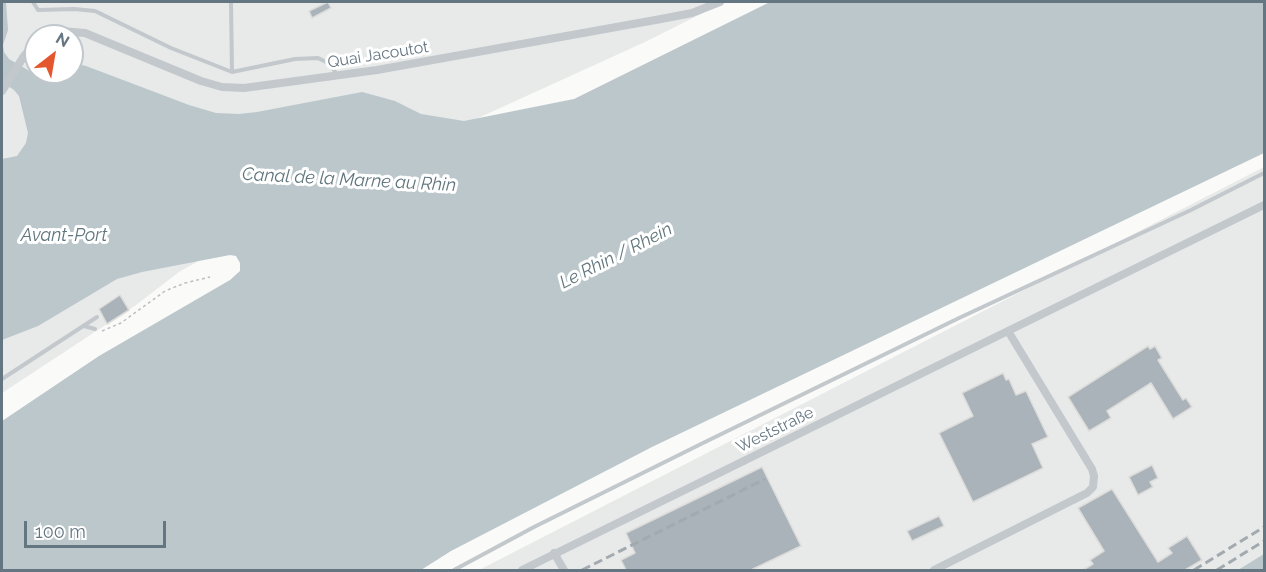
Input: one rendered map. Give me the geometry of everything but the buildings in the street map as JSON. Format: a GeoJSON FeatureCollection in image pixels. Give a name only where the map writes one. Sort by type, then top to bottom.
{"type":"FeatureCollection","features":[{"type":"Feature","properties":{"kind":"street","name":"Quai Jacoutot"},"geometry":{"type":"LineString","coordinates":[[84,33],[201,81],[222,87],[254,87],[421,63],[682,15],[720,2]]}},
{"type":"Feature","properties":{"kind":"street"},"geometry":{"type":"LineString","coordinates":[[2,91],[24,56]]}},
{"type":"Feature","properties":{"kind":"street","name":"Weststraße"},"geometry":{"type":"LineString","coordinates":[[522,570],[1264,205]]}},
{"type":"Feature","properties":{"kind":"street"},"geometry":{"type":"LineString","coordinates":[[934,570],[1087,493],[1093,487],[1092,469],[1045,387],[1008,332]]}},
{"type":"Feature","properties":{"kind":"street"},"geometry":{"type":"LineString","coordinates":[[554,554],[564,570]]}},
{"type":"Feature","properties":{"kind":"lane"},"geometry":{"type":"LineString","coordinates":[[33,2],[38,10],[95,11],[171,48],[232,72],[295,59],[318,58],[330,64],[338,76]]}},
{"type":"Feature","properties":{"kind":"lane"},"geometry":{"type":"LineString","coordinates":[[231,2],[232,72]]}},
{"type":"Feature","properties":{"kind":"lane"},"geometry":{"type":"LineString","coordinates":[[454,570],[534,527],[703,443],[1264,173]]}},
{"type":"Feature","properties":{"kind":"lane"},"geometry":{"type":"LineString","coordinates":[[2,379],[97,317]]}},
{"type":"Feature","properties":{"kind":"lane"},"geometry":{"type":"LineString","coordinates":[[83,326],[95,329]]}},
{"type":"Feature","properties":{"kind":"path"},"geometry":{"type":"LineString","coordinates":[[95,329],[104,331],[121,322],[165,291],[210,277]]}},
{"type":"Feature","properties":{"kind":"shaded area"},"geometry":{"type":"Polygon","coordinates":[[[2,2],[725,2],[645,42],[476,119],[307,200],[179,272],[136,305],[2,393],[2,2]]]}},
{"type":"Feature","properties":{"kind":"shaded area"},"geometry":{"type":"Polygon","coordinates":[[[1264,167],[1264,556],[1241,570],[479,570],[1264,167]]]}},
{"type":"Feature","properties":{"kind":"water"},"geometry":{"type":"Polygon","coordinates":[[[2,2],[6,2],[8,30],[3,45],[4,52],[9,59],[24,68],[24,84],[84,84],[84,66],[216,113],[257,112],[362,92],[395,101],[421,114],[464,121],[574,99],[770,2],[1264,2],[1264,153],[652,447],[451,551],[421,570],[2,570],[2,421],[99,356],[230,280],[240,271],[240,263],[236,256],[230,255],[117,279],[38,326],[2,340],[2,159],[17,156],[26,143],[28,133],[19,96],[2,82],[2,2]]]}},
{"type":"Feature","properties":{"kind":"water"},"geometry":{"type":"Polygon","coordinates":[[[1264,554],[1264,570],[1238,570],[1264,554]]]}},
{"type":"Feature","properties":{"kind":"railway"},"geometry":{"type":"LineString","coordinates":[[582,570],[765,479]]}},
{"type":"Feature","properties":{"kind":"railway"},"geometry":{"type":"LineString","coordinates":[[1194,570],[1264,527]]}},
{"type":"Feature","properties":{"kind":"railway"},"geometry":{"type":"LineString","coordinates":[[1217,570],[1264,541]]}},
{"type":"Feature","properties":{"kind":"water label","name":"Canal de la Marne au Rhin"},"geometry":{"type":"Point","coordinates":[349,180]}},
{"type":"Feature","properties":{"kind":"water label","name":"Avant-Port"},"geometry":{"type":"Point","coordinates":[64,236]}},
{"type":"Feature","properties":{"kind":"water label","name":"Le Rhin / Rhein"},"geometry":{"type":"Point","coordinates":[616,256]}}]}
